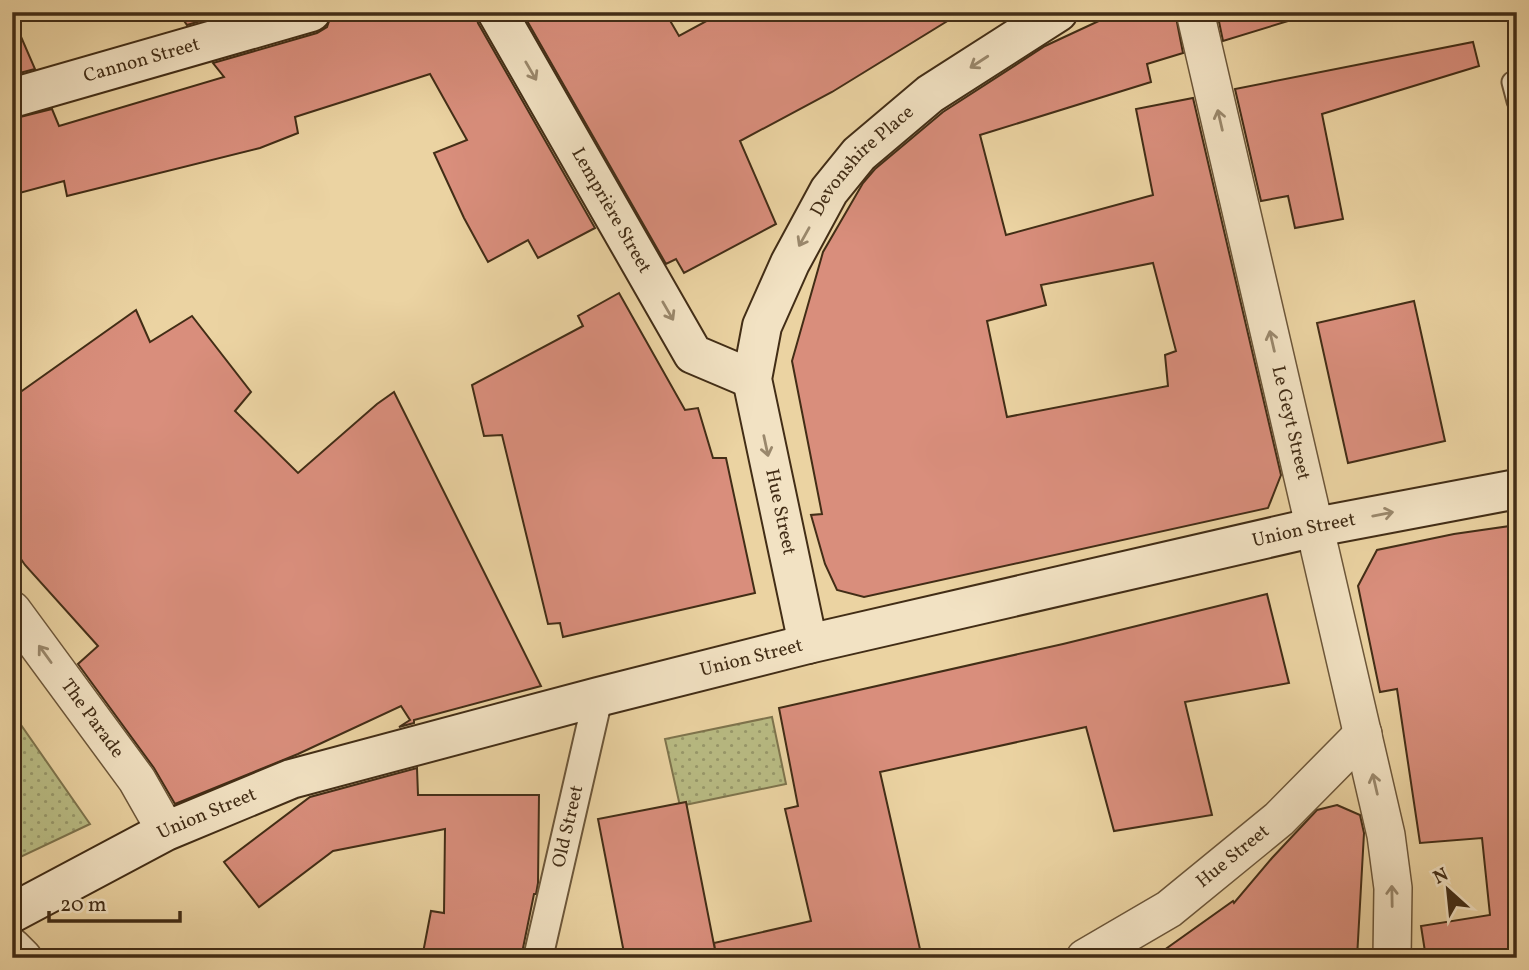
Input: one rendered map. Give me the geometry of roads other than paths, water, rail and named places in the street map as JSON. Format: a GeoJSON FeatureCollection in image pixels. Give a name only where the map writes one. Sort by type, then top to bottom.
{"type":"FeatureCollection","features":[{"type":"Feature","properties":{"kind":"main road","name":"Cannon Street"},"geometry":{"type":"LineString","coordinates":[[12,98],[311,12]]}},
{"type":"Feature","properties":{"kind":"main road","name":"Lemprière Street"},"geometry":{"type":"LineString","coordinates":[[497,12],[693,354],[752,379]]}},
{"type":"Feature","properties":{"kind":"main road","name":"Devonshire Place"},"geometry":{"type":"LineString","coordinates":[[752,379],[762,326],[790,262],[829,191],[859,154],[930,94],[1036,18]]}},
{"type":"Feature","properties":{"kind":"main road","name":"Hue Street"},"geometry":{"type":"LineString","coordinates":[[752,379],[808,644]]}},
{"type":"Feature","properties":{"kind":"main road","name":"Union Street"},"geometry":{"type":"LineString","coordinates":[[12,913],[166,831],[291,779],[808,644],[1316,527],[1517,489]]}},
{"type":"Feature","properties":{"kind":"street","name":"Le Geyt Street"},"geometry":{"type":"LineString","coordinates":[[1195,12],[1386,835],[1393,888],[1392,958]]}},
{"type":"Feature","properties":{"kind":"street","name":"The Parade"},"geometry":{"type":"LineString","coordinates":[[12,610],[137,780],[166,831]]}},
{"type":"Feature","properties":{"kind":"street","name":"Old Street"},"geometry":{"type":"LineString","coordinates":[[538,958],[598,697]]}},
{"type":"Feature","properties":{"kind":"street","name":"Hue Street"},"geometry":{"type":"LineString","coordinates":[[1085,958],[1169,909],[1279,820],[1363,734]]}},
{"type":"Feature","properties":{"kind":"street"},"geometry":{"type":"LineString","coordinates":[[12,947],[23,958]]}}]}
